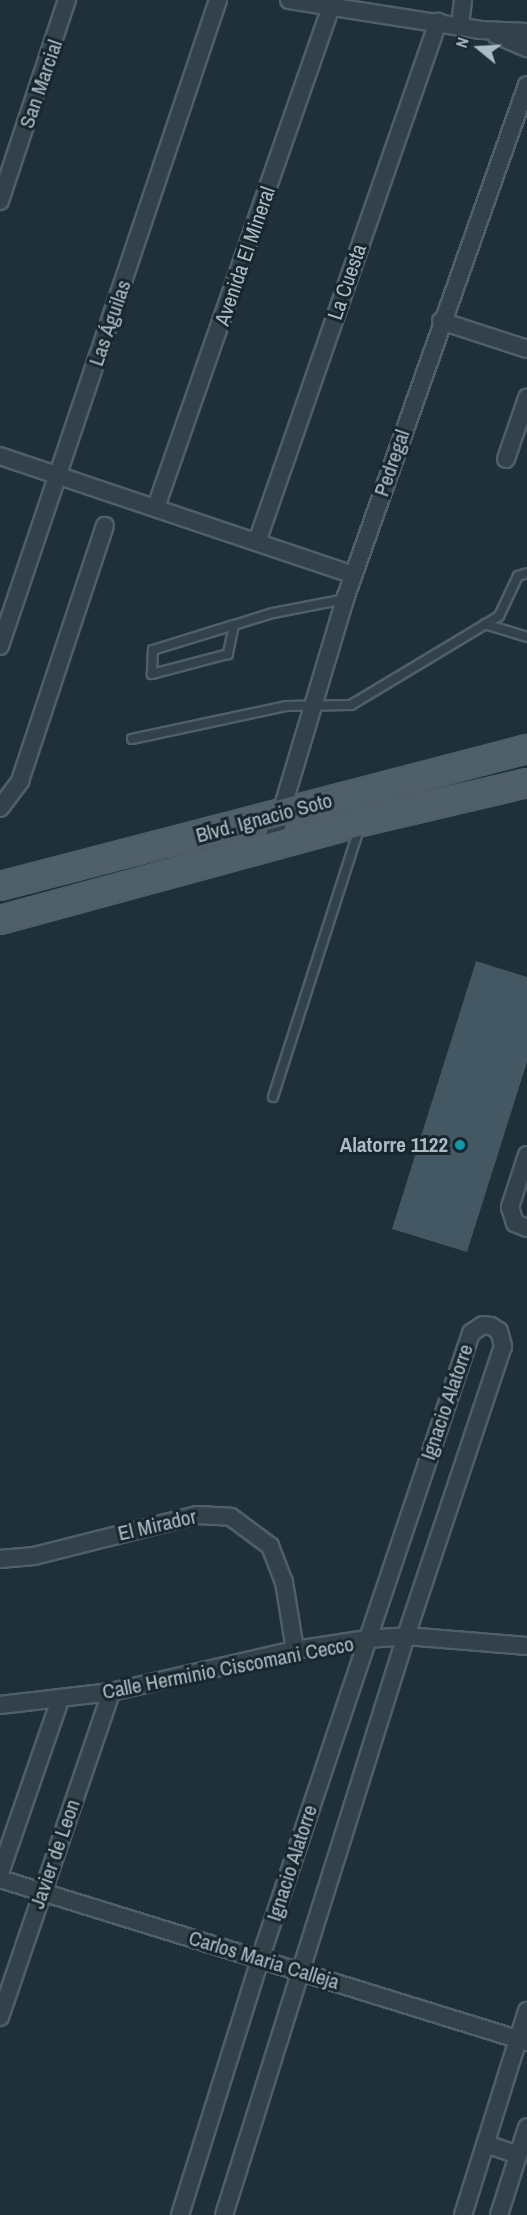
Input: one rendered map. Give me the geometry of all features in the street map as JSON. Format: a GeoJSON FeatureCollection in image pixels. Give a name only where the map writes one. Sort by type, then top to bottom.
{"type":"FeatureCollection","features":[{"type":"Feature","properties":{"kind":"main road","name":"Blvd. Ignacio Soto"},"geometry":{"type":"LineString","coordinates":[[0,886],[280,816],[527,749]]}},
{"type":"Feature","properties":{"kind":"main road","name":"Blvd. Ignacio Soto"},"geometry":{"type":"LineString","coordinates":[[0,920],[361,822],[527,783]]}},
{"type":"Feature","properties":{"kind":"street","name":"San Marcial"},"geometry":{"type":"LineString","coordinates":[[0,201],[67,0]]}},
{"type":"Feature","properties":{"kind":"street","name":"Las Águilas"},"geometry":{"type":"LineString","coordinates":[[0,646],[218,0]]}},
{"type":"Feature","properties":{"kind":"street"},"geometry":{"type":"LineString","coordinates":[[289,0],[361,4],[481,30],[527,48]]}},
{"type":"Feature","properties":{"kind":"street"},"geometry":{"type":"LineString","coordinates":[[460,25],[463,0]]}},
{"type":"Feature","properties":{"kind":"street","name":"Avenida El Mineral"},"geometry":{"type":"LineString","coordinates":[[156,507],[332,4]]}},
{"type":"Feature","properties":{"kind":"street","name":"La Cuesta"},"geometry":{"type":"LineString","coordinates":[[257,542],[438,22]]}},
{"type":"Feature","properties":{"kind":"street"},"geometry":{"type":"LineString","coordinates":[[481,30],[527,32]]}},
{"type":"Feature","properties":{"kind":"street","name":"Pedregal"},"geometry":{"type":"LineString","coordinates":[[271,846],[353,575],[441,321],[527,85]]}},
{"type":"Feature","properties":{"kind":"street"},"geometry":{"type":"LineString","coordinates":[[441,321],[527,349]]}},
{"type":"Feature","properties":{"kind":"street"},"geometry":{"type":"LineString","coordinates":[[506,459],[527,398]]}},
{"type":"Feature","properties":{"kind":"street"},"geometry":{"type":"LineString","coordinates":[[0,456],[353,575]]}},
{"type":"Feature","properties":{"kind":"street"},"geometry":{"type":"LineString","coordinates":[[4,800],[105,526]]}},
{"type":"Feature","properties":{"kind":"street"},"geometry":{"type":"LineString","coordinates":[[527,1155],[510,1207],[514,1223],[527,1227]]}},
{"type":"Feature","properties":{"kind":"street","name":"Ignacio Alatorre"},"geometry":{"type":"LineString","coordinates":[[180,2215],[260,1959],[471,1333],[483,1324],[490,1326],[499,1331],[503,1346],[406,1636],[224,2215]]}},
{"type":"Feature","properties":{"kind":"street","name":"El Mirador"},"geometry":{"type":"LineString","coordinates":[[0,1558],[34,1556],[197,1515],[231,1517],[270,1546],[284,1582],[295,1650]]}},
{"type":"Feature","properties":{"kind":"street","name":"Calle Herminio Ciscomani Cecco"},"geometry":{"type":"LineString","coordinates":[[0,1705],[60,1700],[111,1692],[295,1650],[367,1640],[406,1636],[527,1646]]}},
{"type":"Feature","properties":{"kind":"street","name":"Javier de Leon"},"geometry":{"type":"LineString","coordinates":[[0,2017],[111,1692]]}},
{"type":"Feature","properties":{"kind":"street"},"geometry":{"type":"LineString","coordinates":[[0,1873],[60,1700]]}},
{"type":"Feature","properties":{"kind":"street","name":"Carlos Maria Calleja"},"geometry":{"type":"LineString","coordinates":[[0,1879],[522,2040]]}},
{"type":"Feature","properties":{"kind":"street"},"geometry":{"type":"LineString","coordinates":[[463,2215],[522,2040],[527,2011]]}},
{"type":"Feature","properties":{"kind":"street"},"geometry":{"type":"LineString","coordinates":[[499,2215],[527,2127]]}},
{"type":"Feature","properties":{"kind":"street"},"geometry":{"type":"LineString","coordinates":[[486,2144],[518,2156]]}},
{"type":"Feature","properties":{"kind":"lane"},"geometry":{"type":"LineString","coordinates":[[132,739],[314,703],[351,705],[499,616],[518,576],[527,573]]}},
{"type":"Feature","properties":{"kind":"lane"},"geometry":{"type":"LineString","coordinates":[[234,625],[228,654],[152,674],[153,650],[234,625],[345,599]]}},
{"type":"Feature","properties":{"kind":"lane"},"geometry":{"type":"LineString","coordinates":[[485,624],[527,637]]}},
{"type":"Feature","properties":{"kind":"lane"},"geometry":{"type":"LineString","coordinates":[[273,1097],[361,822]]}},
{"type":"Feature","properties":{"kind":"building","name":"Alatorre 1122"},"geometry":{"type":"Polygon","coordinates":[[[476,961],[527,977],[527,1062],[467,1252],[392,1229],[476,961]]]}},
{"type":"Feature","properties":{"kind":"place","name":"Alatorre 1122"},"geometry":{"type":"Point","coordinates":[460,1145]}}]}
